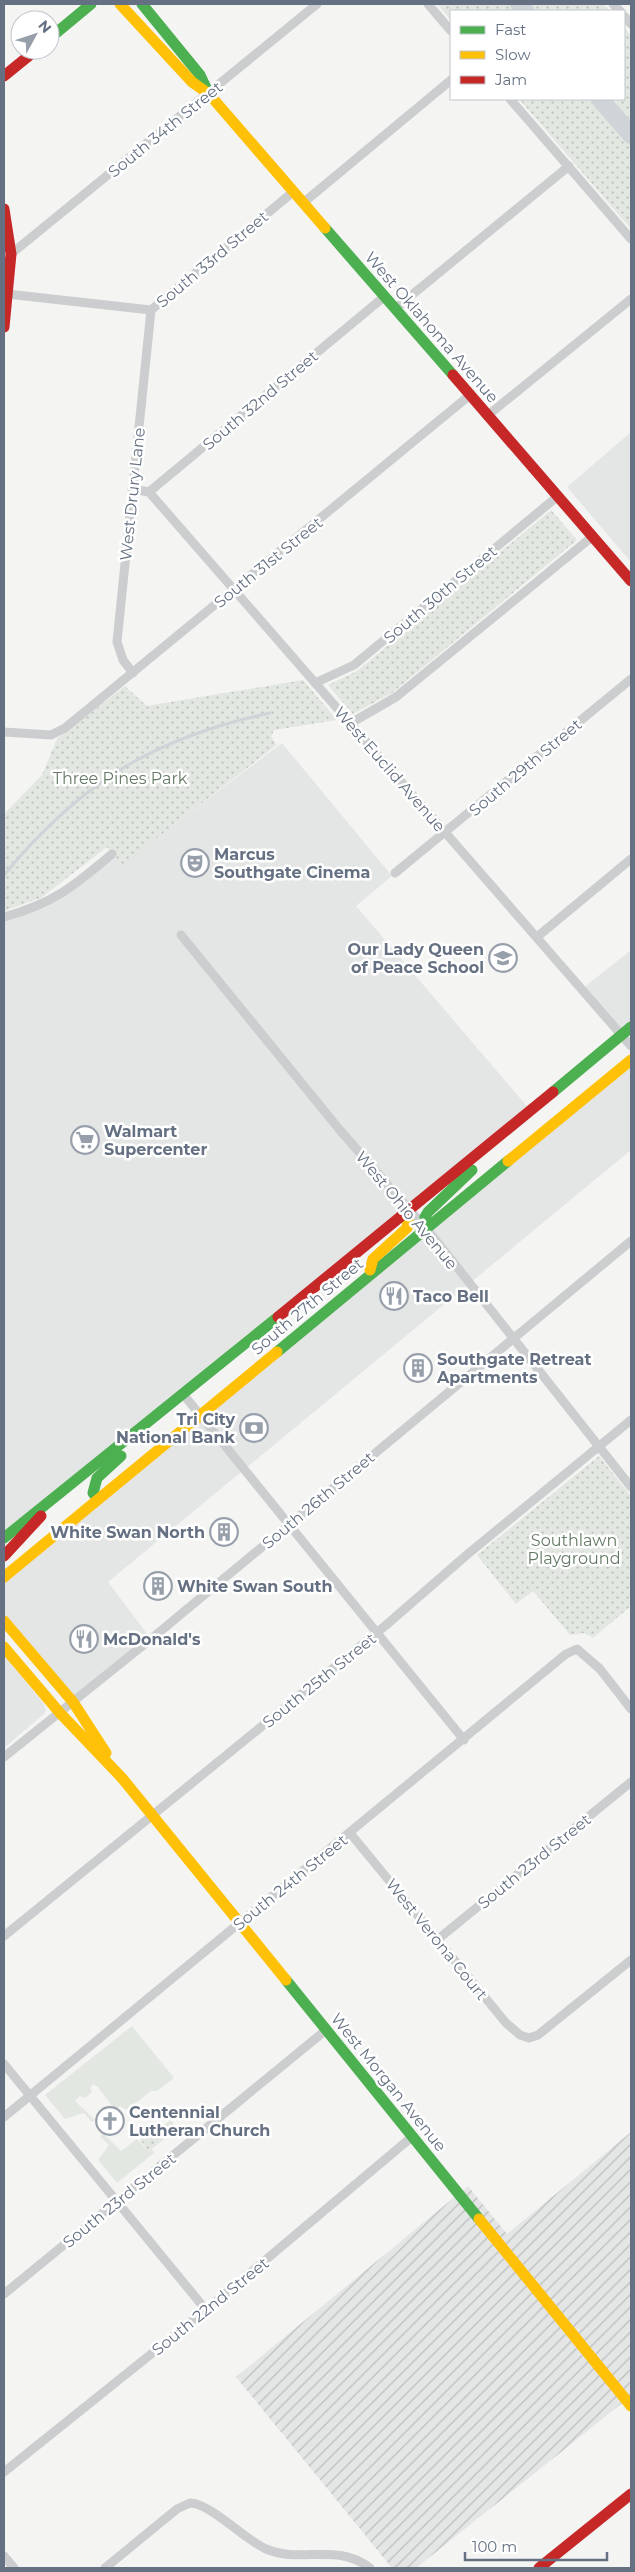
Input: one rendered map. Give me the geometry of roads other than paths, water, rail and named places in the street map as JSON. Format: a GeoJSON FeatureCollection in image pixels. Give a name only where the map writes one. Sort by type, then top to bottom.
{"type":"FeatureCollection","features":[{"type":"Feature","properties":{"kind":"main road"},"geometry":{"type":"LineString","coordinates":[[60,30],[91,4]]}},
{"type":"Feature","properties":{"kind":"main road","name":"West Oklahoma Avenue"},"geometry":{"type":"LineString","coordinates":[[120,4],[192,82],[209,94],[631,581]]}},
{"type":"Feature","properties":{"kind":"main road","name":"West Oklahoma Avenue"},"geometry":{"type":"LineString","coordinates":[[142,4],[200,75],[209,94]]}},
{"type":"Feature","properties":{"kind":"main road"},"geometry":{"type":"LineString","coordinates":[[4,76],[24,60]]}},
{"type":"Feature","properties":{"kind":"main road"},"geometry":{"type":"LineString","coordinates":[[4,209],[11,254],[4,327]]}},
{"type":"Feature","properties":{"kind":"main road","name":"South 27th Street"},"geometry":{"type":"LineString","coordinates":[[4,1538],[409,1212],[627,1031]]}},
{"type":"Feature","properties":{"kind":"main road","name":"South 27th Street"},"geometry":{"type":"LineString","coordinates":[[4,1578],[200,1414],[631,1060]]}},
{"type":"Feature","properties":{"kind":"main road"},"geometry":{"type":"LineString","coordinates":[[425,1229],[425,1217],[428,1212],[470,1174],[480,1153]]}},
{"type":"Feature","properties":{"kind":"main road"},"geometry":{"type":"LineString","coordinates":[[368,1276],[374,1259],[407,1228],[409,1212]]}},
{"type":"Feature","properties":{"kind":"main road"},"geometry":{"type":"LineString","coordinates":[[266,1328],[266,1347],[270,1357]]}},
{"type":"Feature","properties":{"kind":"main road"},"geometry":{"type":"LineString","coordinates":[[98,1499],[93,1493],[96,1478],[122,1455],[146,1423]]}},
{"type":"Feature","properties":{"kind":"main road"},"geometry":{"type":"LineString","coordinates":[[4,1556],[31,1529],[64,1488]]}},
{"type":"Feature","properties":{"kind":"main road","name":"West Morgan Avenue"},"geometry":{"type":"LineString","coordinates":[[4,1620],[73,1702],[122,1778]]}},
{"type":"Feature","properties":{"kind":"main road","name":"West Morgan Avenue"},"geometry":{"type":"LineString","coordinates":[[4,1647],[60,1713],[122,1778],[631,2406]]}},
{"type":"Feature","properties":{"kind":"main road"},"geometry":{"type":"LineString","coordinates":[[539,2568],[631,2494]]}},
{"type":"Feature","properties":{"kind":"street","name":"South 34th Street"},"geometry":{"type":"LineString","coordinates":[[11,254],[318,4]]}},
{"type":"Feature","properties":{"kind":"street"},"geometry":{"type":"LineString","coordinates":[[428,4],[450,30]]}},
{"type":"Feature","properties":{"kind":"street"},"geometry":{"type":"LineString","coordinates":[[302,203],[450,81]]}},
{"type":"Feature","properties":{"kind":"street"},"geometry":{"type":"LineString","coordinates":[[511,100],[631,239]]}},
{"type":"Feature","properties":{"kind":"street"},"geometry":{"type":"LineString","coordinates":[[396,308],[569,166]]}},
{"type":"Feature","properties":{"kind":"street","name":"South 33rd Street"},"geometry":{"type":"LineString","coordinates":[[7,294],[151,310],[293,192]]}},
{"type":"Feature","properties":{"kind":"street","name":"South 32nd Street"},"geometry":{"type":"LineString","coordinates":[[149,492],[385,296]]}},
{"type":"Feature","properties":{"kind":"street"},"geometry":{"type":"LineString","coordinates":[[487,416],[631,299]]}},
{"type":"Feature","properties":{"kind":"street","name":"West Drury Lane"},"geometry":{"type":"LineString","coordinates":[[134,673],[123,660],[117,642],[151,310]]}},
{"type":"Feature","properties":{"kind":"street","name":"South 31st Street"},"geometry":{"type":"LineString","coordinates":[[4,732],[50,735],[65,728],[470,396]]}},
{"type":"Feature","properties":{"kind":"street"},"geometry":{"type":"LineString","coordinates":[[132,489],[149,492]]}},
{"type":"Feature","properties":{"kind":"street","name":"West Euclid Avenue"},"geometry":{"type":"LineString","coordinates":[[149,492],[537,937],[627,1031],[631,1046]]}},
{"type":"Feature","properties":{"kind":"street","name":"South 30th Street"},"geometry":{"type":"LineString","coordinates":[[316,683],[354,665],[558,496]]}},
{"type":"Feature","properties":{"kind":"street"},"geometry":{"type":"LineString","coordinates":[[351,723],[396,697],[593,536]]}},
{"type":"Feature","properties":{"kind":"street","name":"South 29th Street"},"geometry":{"type":"LineString","coordinates":[[395,873],[631,678]]}},
{"type":"Feature","properties":{"kind":"street"},"geometry":{"type":"LineString","coordinates":[[4,917],[33,909],[56,898],[112,854]]}},
{"type":"Feature","properties":{"kind":"street"},"geometry":{"type":"LineString","coordinates":[[537,937],[631,859]]}},
{"type":"Feature","properties":{"kind":"street","name":"West Ohio Avenue"},"geometry":{"type":"LineString","coordinates":[[180,934],[425,1229],[631,1488]]}},
{"type":"Feature","properties":{"kind":"street","name":"South 26th Street"},"geometry":{"type":"LineString","coordinates":[[4,1757],[60,1713],[631,1241]]}},
{"type":"Feature","properties":{"kind":"street"},"geometry":{"type":"LineString","coordinates":[[183,1394],[464,1740]]}},
{"type":"Feature","properties":{"kind":"street","name":"South 25th Street"},"geometry":{"type":"LineString","coordinates":[[4,1936],[376,1633],[631,1420]]}},
{"type":"Feature","properties":{"kind":"street","name":"South 24th Street"},"geometry":{"type":"LineString","coordinates":[[4,2118],[239,1922],[464,1740],[551,1665],[577,1649],[600,1669],[631,1709]]}},
{"type":"Feature","properties":{"kind":"street","name":"South 23rd Street"},"geometry":{"type":"LineString","coordinates":[[437,1940],[631,1782]]}},
{"type":"Feature","properties":{"kind":"street","name":"West Verona Court"},"geometry":{"type":"LineString","coordinates":[[350,1833],[506,2023],[520,2035],[529,2038],[538,2035],[631,1960]]}},
{"type":"Feature","properties":{"kind":"street","name":"South 23rd Street"},"geometry":{"type":"LineString","coordinates":[[4,2294],[326,2030]]}},
{"type":"Feature","properties":{"kind":"street"},"geometry":{"type":"LineString","coordinates":[[4,2064],[206,2310]]}},
{"type":"Feature","properties":{"kind":"street","name":"South 22nd Street"},"geometry":{"type":"LineString","coordinates":[[4,2472],[206,2310],[413,2136]]}},
{"type":"Feature","properties":{"kind":"street"},"geometry":{"type":"LineString","coordinates":[[105,2568],[177,2509],[190,2503],[203,2507],[266,2549],[293,2554],[338,2554],[352,2558],[370,2568]]}},
{"type":"Feature","properties":{"kind":"street"},"geometry":{"type":"LineString","coordinates":[[4,2556],[14,2568]]}},
{"type":"Feature","properties":{"kind":"waterway"},"geometry":{"type":"LineString","coordinates":[[519,4],[524,10]]}},
{"type":"Feature","properties":{"kind":"waterway"},"geometry":{"type":"LineString","coordinates":[[601,100],[631,135]]}},
{"type":"Feature","properties":{"kind":"waterway"},"geometry":{"type":"LineString","coordinates":[[4,875],[61,814],[91,790],[122,769],[154,751],[190,736],[228,723],[270,713]]}},
{"type":"Feature","properties":{"kind":"place","name":"Marcus Southgate Cinema"},"geometry":{"type":"Point","coordinates":[195,863]}},
{"type":"Feature","properties":{"kind":"place","name":"Our Lady Queen of Peace School"},"geometry":{"type":"Point","coordinates":[503,958]}},
{"type":"Feature","properties":{"kind":"place","name":"Walmart Supercenter"},"geometry":{"type":"Point","coordinates":[85,1140]}},
{"type":"Feature","properties":{"kind":"place","name":"Taco Bell"},"geometry":{"type":"Point","coordinates":[394,1296]}},
{"type":"Feature","properties":{"kind":"place","name":"Southgate Retreat Apartments"},"geometry":{"type":"Point","coordinates":[418,1368]}},
{"type":"Feature","properties":{"kind":"place","name":"Tri City National Bank"},"geometry":{"type":"Point","coordinates":[254,1428]}},
{"type":"Feature","properties":{"kind":"place","name":"White Swan North"},"geometry":{"type":"Point","coordinates":[224,1532]}},
{"type":"Feature","properties":{"kind":"place","name":"White Swan South"},"geometry":{"type":"Point","coordinates":[158,1586]}},
{"type":"Feature","properties":{"kind":"place","name":"McDonald's"},"geometry":{"type":"Point","coordinates":[84,1639]}},
{"type":"Feature","properties":{"kind":"place","name":"Centennial Lutheran Church"},"geometry":{"type":"Point","coordinates":[110,2121]}},
{"type":"Feature","properties":{"kind":"park label","name":"Three Pines Park"},"geometry":{"type":"Point","coordinates":[120,778]}},
{"type":"Feature","properties":{"kind":"park label","name":"Southlawn Playground"},"geometry":{"type":"Point","coordinates":[574,1549]}}]}
